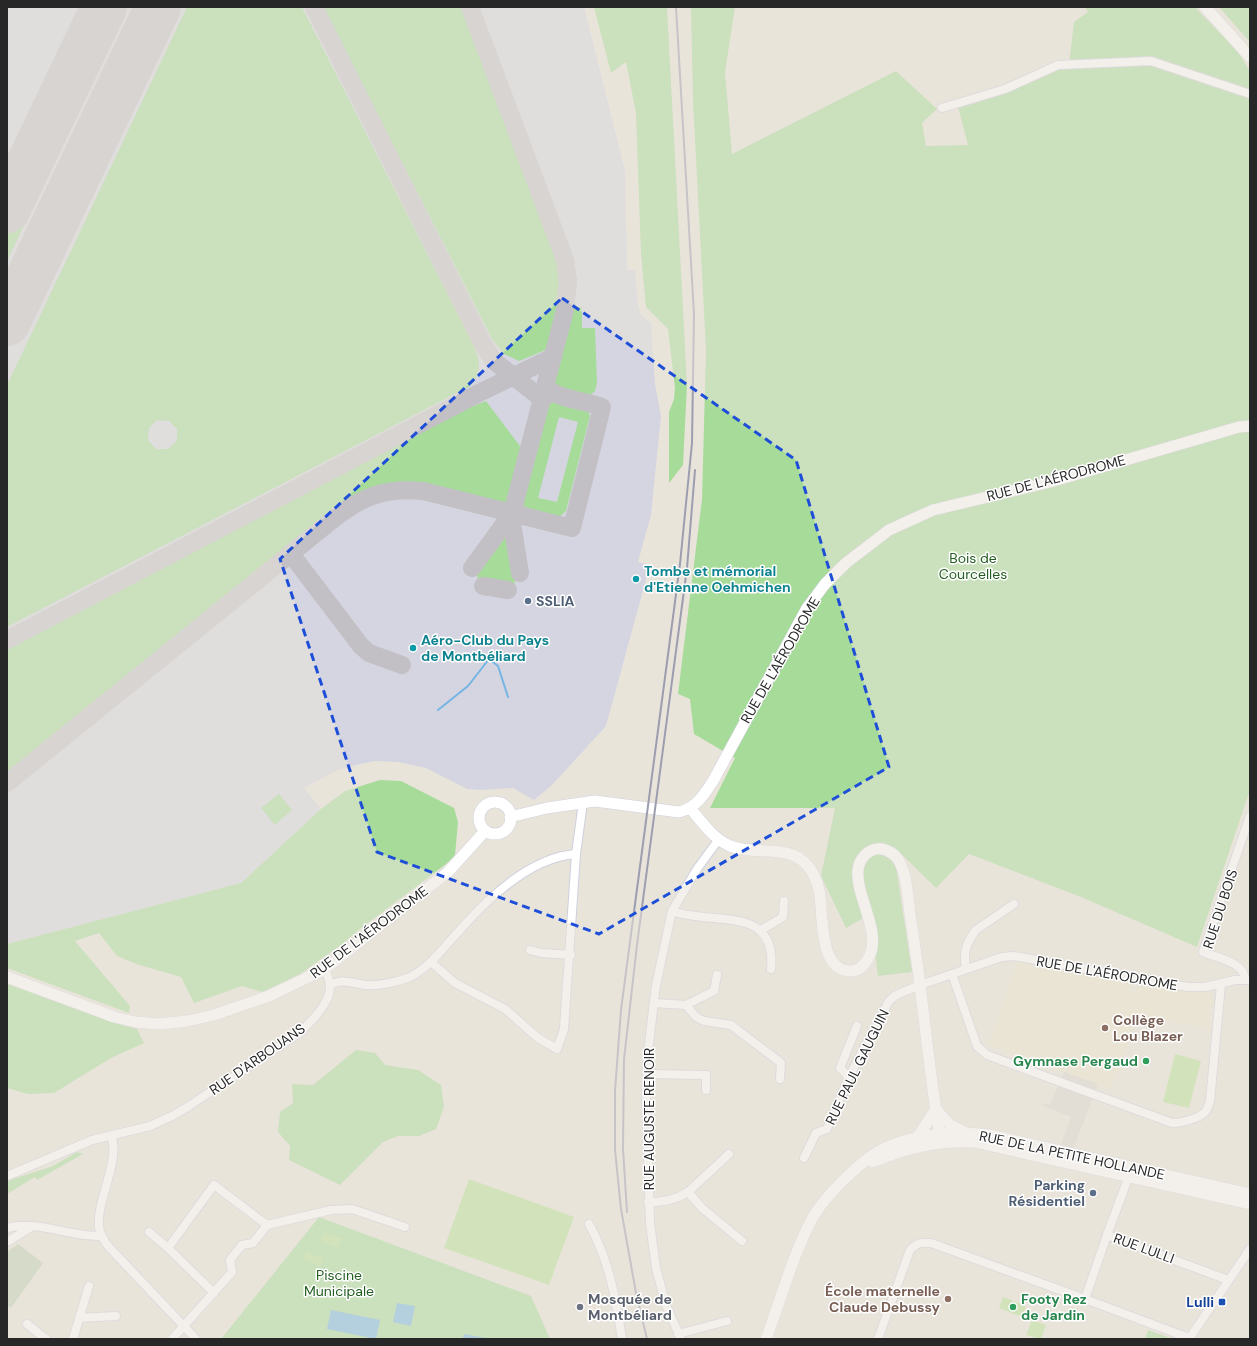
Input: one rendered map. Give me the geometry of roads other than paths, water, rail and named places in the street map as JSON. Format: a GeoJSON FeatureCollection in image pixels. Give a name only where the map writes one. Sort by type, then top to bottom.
{"type":"FeatureCollection","features":[{"type":"Feature","properties":{"kind":"street"},"geometry":{"type":"LineString","coordinates":[[1205,7],[1250,58]]}},
{"type":"Feature","properties":{"kind":"street"},"geometry":{"type":"LineString","coordinates":[[942,108],[1005,89],[1058,65],[1151,60],[1250,94]]}},
{"type":"Feature","properties":{"kind":"street","name":"RUE DE L'AÉRODROME"},"geometry":{"type":"LineString","coordinates":[[690,808],[701,799],[713,781],[799,620],[816,595],[846,563],[885,533],[933,510],[1050,482],[1238,428],[1250,426]]}},
{"type":"Feature","properties":{"kind":"street"},"geometry":{"type":"LineString","coordinates":[[510,817],[547,808],[583,802],[603,801],[679,812],[690,808],[713,834],[737,848],[789,853],[807,865],[817,881],[820,892],[824,942],[828,955],[843,970],[851,971],[859,969],[865,964],[873,948],[872,935],[858,870],[867,853],[875,848],[883,849],[892,853],[898,860],[904,878],[941,1138]]}},
{"type":"Feature","properties":{"kind":"street"},"geometry":{"type":"LineString","coordinates":[[431,962],[454,983],[505,1009],[538,1038],[556,1049],[564,1029],[571,955],[576,854],[583,802]]}},
{"type":"Feature","properties":{"kind":"street"},"geometry":{"type":"LineString","coordinates":[[495,803],[504,805],[510,817],[510,822],[504,831],[495,834],[485,831],[479,817],[480,812],[486,805],[495,803]]}},
{"type":"Feature","properties":{"kind":"street","name":"RUE DU BOIS"},"geometry":{"type":"LineString","coordinates":[[1248,979],[1239,966],[1203,952],[1250,816]]}},
{"type":"Feature","properties":{"kind":"street","name":"RUE DE L'AÉRODROME"},"geometry":{"type":"LineString","coordinates":[[7,976],[114,1017],[135,1022],[159,1024],[187,1021],[207,1016],[269,996],[325,969],[448,872],[485,831]]}},
{"type":"Feature","properties":{"kind":"street","name":"RUE AUGUSTE RENOIR"},"geometry":{"type":"LineString","coordinates":[[680,1336],[666,1305],[656,1268],[648,1202],[647,1074],[656,985],[672,911],[697,869],[720,839]]}},
{"type":"Feature","properties":{"kind":"street"},"geometry":{"type":"LineString","coordinates":[[325,969],[330,985],[339,981],[367,985],[390,982],[410,976],[431,962],[471,917],[526,872],[561,855],[576,854]]}},
{"type":"Feature","properties":{"kind":"street"},"geometry":{"type":"LineString","coordinates":[[761,930],[783,917],[784,901]]}},
{"type":"Feature","properties":{"kind":"street"},"geometry":{"type":"LineString","coordinates":[[966,969],[964,955],[976,930],[1014,904]]}},
{"type":"Feature","properties":{"kind":"street"},"geometry":{"type":"LineString","coordinates":[[672,911],[746,923],[761,930],[770,943],[772,954],[771,969]]}},
{"type":"Feature","properties":{"kind":"street"},"geometry":{"type":"LineString","coordinates":[[530,950],[541,953],[571,955]]}},
{"type":"Feature","properties":{"kind":"street","name":"RUE DE L'AÉRODROME"},"geometry":{"type":"LineString","coordinates":[[920,985],[1002,957],[1014,956],[1188,987],[1205,987],[1248,979]]}},
{"type":"Feature","properties":{"kind":"street"},"geometry":{"type":"LineString","coordinates":[[952,974],[977,1046],[994,1059],[1172,1123],[1178,1123],[1203,1114],[1207,1110],[1210,1101],[1221,984]]}},
{"type":"Feature","properties":{"kind":"street"},"geometry":{"type":"LineString","coordinates":[[654,1003],[686,1005],[714,991],[717,975]]}},
{"type":"Feature","properties":{"kind":"street","name":"RUE D'ARBOUANS"},"geometry":{"type":"LineString","coordinates":[[7,1176],[92,1140],[150,1126],[174,1115],[299,1033],[323,1006],[330,992],[330,985]]}},
{"type":"Feature","properties":{"kind":"street","name":"RUE PAUL GAUGUIN"},"geometry":{"type":"LineString","coordinates":[[804,1158],[816,1133],[827,1129],[849,1077],[889,1001],[896,996],[920,985]]}},
{"type":"Feature","properties":{"kind":"street"},"geometry":{"type":"LineString","coordinates":[[686,1005],[696,1017],[704,1021],[731,1025],[781,1063],[780,1079]]}},
{"type":"Feature","properties":{"kind":"street"},"geometry":{"type":"LineString","coordinates":[[849,1077],[840,1068],[857,1026]]}},
{"type":"Feature","properties":{"kind":"street"},"geometry":{"type":"LineString","coordinates":[[647,1074],[706,1075],[706,1090]]}},
{"type":"Feature","properties":{"kind":"street"},"geometry":{"type":"LineString","coordinates":[[936,1109],[950,1125],[967,1134]]}},
{"type":"Feature","properties":{"kind":"street"},"geometry":{"type":"LineString","coordinates":[[917,1138],[936,1109]]}},
{"type":"Feature","properties":{"kind":"street","name":"RUE DE LA PETITE HOLLANDE"},"geometry":{"type":"LineString","coordinates":[[854,1171],[887,1156],[941,1138],[967,1134],[990,1135],[1250,1194]]}},
{"type":"Feature","properties":{"kind":"street"},"geometry":{"type":"LineString","coordinates":[[111,1136],[113,1151],[99,1219],[101,1236],[108,1246],[196,1339]]}},
{"type":"Feature","properties":{"kind":"street","name":"RUE DE LA PETITE HOLLANDE"},"geometry":{"type":"LineString","coordinates":[[766,1339],[804,1237],[814,1216],[838,1185],[884,1148],[898,1142],[917,1138],[941,1138],[975,1142],[1250,1204]]}},
{"type":"Feature","properties":{"kind":"street"},"geometry":{"type":"LineString","coordinates":[[648,1202],[676,1199],[688,1192],[729,1154]]}},
{"type":"Feature","properties":{"kind":"street"},"geometry":{"type":"LineString","coordinates":[[1107,1235],[1129,1176]]}},
{"type":"Feature","properties":{"kind":"street"},"geometry":{"type":"LineString","coordinates":[[168,1248],[214,1185],[267,1225]]}},
{"type":"Feature","properties":{"kind":"street"},"geometry":{"type":"LineString","coordinates":[[688,1192],[702,1208],[742,1241]]}},
{"type":"Feature","properties":{"kind":"street"},"geometry":{"type":"LineString","coordinates":[[172,1339],[232,1272],[230,1260],[242,1245],[253,1243],[267,1225],[331,1210],[352,1209],[405,1227]]}},
{"type":"Feature","properties":{"kind":"street"},"geometry":{"type":"LineString","coordinates":[[589,1224],[604,1257],[614,1286],[622,1339]]}},
{"type":"Feature","properties":{"kind":"street"},"geometry":{"type":"LineString","coordinates":[[7,1228],[17,1226],[50,1228],[79,1235],[101,1236]]}},
{"type":"Feature","properties":{"kind":"street"},"geometry":{"type":"LineString","coordinates":[[7,1242],[31,1227]]}},
{"type":"Feature","properties":{"kind":"street"},"geometry":{"type":"LineString","coordinates":[[149,1232],[214,1292]]}},
{"type":"Feature","properties":{"kind":"street","name":"RUE LULLI"},"geometry":{"type":"LineString","coordinates":[[1081,1298],[1107,1235],[1228,1280]]}},
{"type":"Feature","properties":{"kind":"street"},"geometry":{"type":"LineString","coordinates":[[878,1339],[910,1250],[916,1244],[921,1242],[931,1243],[1189,1339],[1228,1280],[1250,1251]]}},
{"type":"Feature","properties":{"kind":"street"},"geometry":{"type":"LineString","coordinates":[[73,1339],[89,1286]]}},
{"type":"Feature","properties":{"kind":"street"},"geometry":{"type":"LineString","coordinates":[[79,1318],[116,1316]]}},
{"type":"Feature","properties":{"kind":"street"},"geometry":{"type":"LineString","coordinates":[[680,1336],[727,1321]]}},
{"type":"Feature","properties":{"kind":"street"},"geometry":{"type":"LineString","coordinates":[[27,1324],[46,1339]]}},
{"type":"Feature","properties":{"kind":"water"},"geometry":{"type":"Polygon","coordinates":[[[397,1303],[415,1306],[411,1326],[393,1322],[397,1303]]]}},
{"type":"Feature","properties":{"kind":"water"},"geometry":{"type":"Polygon","coordinates":[[[331,1310],[380,1320],[376,1339],[327,1329],[331,1310]]]}},
{"type":"Feature","properties":{"kind":"water"},"geometry":{"type":"Polygon","coordinates":[[[464,1334],[491,1339],[463,1339],[464,1334]]]}},
{"type":"Feature","properties":{"kind":"waterway"},"geometry":{"type":"LineString","coordinates":[[438,710],[468,686],[489,659],[498,666],[508,697]]}},
{"type":"Feature","properties":{"kind":"railway"},"geometry":{"type":"LineString","coordinates":[[647,1339],[636,1293],[621,1209],[615,1150],[615,1091],[621,1010],[680,564],[692,443],[694,314],[676,7]]}},
{"type":"Feature","properties":{"kind":"railway"},"geometry":{"type":"LineString","coordinates":[[627,1212],[623,1149],[624,1059],[637,945],[687,568],[695,470]]}},
{"type":"Feature","properties":{"kind":"place","name":"Tombe et mémorial d'Etienne Oehmichen"},"geometry":{"type":"Point","coordinates":[636,579]}},
{"type":"Feature","properties":{"kind":"place","name":"SSLIA"},"geometry":{"type":"Point","coordinates":[528,601]}},
{"type":"Feature","properties":{"kind":"place","name":"Aéro-Club du Pays de Montbéliard"},"geometry":{"type":"Point","coordinates":[413,648]}},
{"type":"Feature","properties":{"kind":"place","name":"Collège Lou Blazer"},"geometry":{"type":"Point","coordinates":[1105,1028]}},
{"type":"Feature","properties":{"kind":"place","name":"Gymnase Pergaud"},"geometry":{"type":"Point","coordinates":[1146,1061]}},
{"type":"Feature","properties":{"kind":"place","name":"Parking Résidentiel"},"geometry":{"type":"Point","coordinates":[1093,1193]}},
{"type":"Feature","properties":{"kind":"place","name":"École maternelle Claude Debussy"},"geometry":{"type":"Point","coordinates":[948,1299]}},
{"type":"Feature","properties":{"kind":"place","name":"Lulli"},"geometry":{"type":"Point","coordinates":[1222,1302]}},
{"type":"Feature","properties":{"kind":"place","name":"Mosquée de Montbéliard"},"geometry":{"type":"Point","coordinates":[580,1307]}},
{"type":"Feature","properties":{"kind":"place","name":"Footy Rez de Jardin"},"geometry":{"type":"Point","coordinates":[1013,1307]}},
{"type":"Feature","properties":{"kind":"park label","name":"Bois de Courcelles"},"geometry":{"type":"Point","coordinates":[973,566]}},
{"type":"Feature","properties":{"kind":"park label","name":"Piscine Municipale"},"geometry":{"type":"Point","coordinates":[339,1284]}}]}
